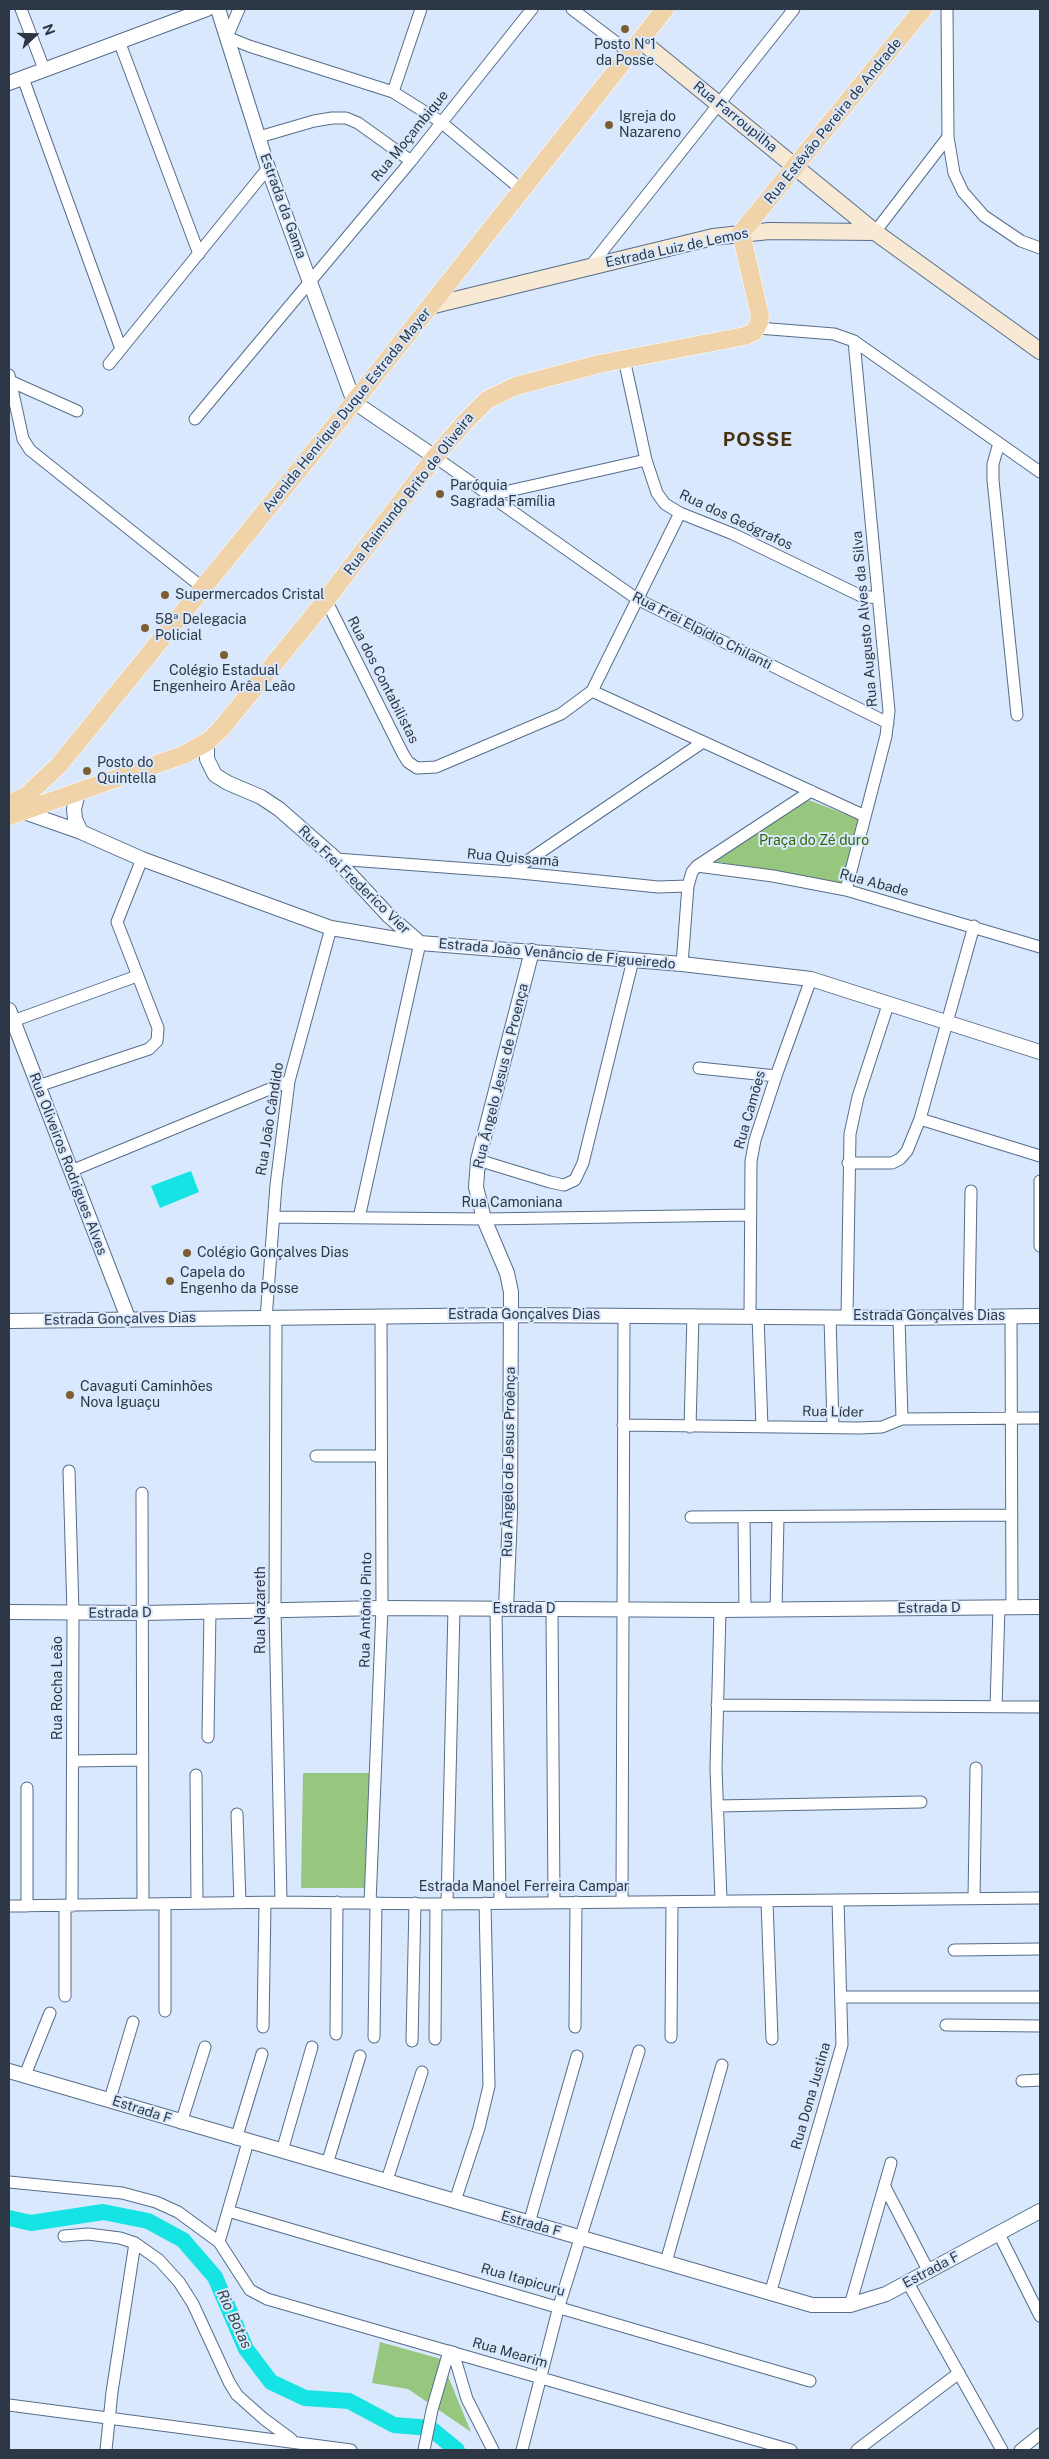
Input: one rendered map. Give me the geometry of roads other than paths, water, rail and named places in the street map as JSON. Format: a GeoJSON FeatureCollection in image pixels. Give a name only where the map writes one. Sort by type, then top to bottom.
{"type":"FeatureCollection","features":[{"type":"Feature","properties":{"kind":"main road","name":"Avenida Henrique Duque Estrada Mayer"},"geometry":{"type":"LineString","coordinates":[[14,808],[54,770],[204,588],[665,9]]}},
{"type":"Feature","properties":{"kind":"main road","name":"Rua Estêvão Pereira de Andrade"},"geometry":{"type":"LineString","coordinates":[[741,233],[923,9]]}},
{"type":"Feature","properties":{"kind":"main road","name":"Rua Farroupilha"},"geometry":{"type":"LineString","coordinates":[[635,47],[718,103],[875,232]]}},
{"type":"Feature","properties":{"kind":"main road","name":"Estrada Luiz de Lemos"},"geometry":{"type":"LineString","coordinates":[[430,306],[714,237],[769,231],[875,232]]}},
{"type":"Feature","properties":{"kind":"main road"},"geometry":{"type":"LineString","coordinates":[[875,232],[1040,351]]}},
{"type":"Feature","properties":{"kind":"main road"},"geometry":{"type":"LineString","coordinates":[[741,233],[759,308],[760,320],[758,328]]}},
{"type":"Feature","properties":{"kind":"main road","name":"Rua Raimundo Brito de Oliveira"},"geometry":{"type":"LineString","coordinates":[[14,808],[74,795],[183,755],[207,742],[326,600],[435,458],[481,404],[503,391],[526,383],[624,359],[745,336],[758,328]]}},
{"type":"Feature","properties":{"kind":"main road"},"geometry":{"type":"LineString","coordinates":[[54,770],[53,776],[56,785],[60,790],[74,795]]}},
{"type":"Feature","properties":{"kind":"street"},"geometry":{"type":"LineString","coordinates":[[21,9],[44,69]]}},
{"type":"Feature","properties":{"kind":"street"},"geometry":{"type":"LineString","coordinates":[[9,83],[207,9]]}},
{"type":"Feature","properties":{"kind":"street","name":"Estrada da Gama"},"geometry":{"type":"LineString","coordinates":[[218,9],[268,168],[354,402]]}},
{"type":"Feature","properties":{"kind":"street"},"geometry":{"type":"LineString","coordinates":[[238,9],[227,37],[249,46],[394,92],[440,122],[522,190]]}},
{"type":"Feature","properties":{"kind":"street"},"geometry":{"type":"LineString","coordinates":[[394,92],[421,9]]}},
{"type":"Feature","properties":{"kind":"street","name":"Rua Moçambique"},"geometry":{"type":"LineString","coordinates":[[195,419],[411,162],[440,122],[532,9]]}},
{"type":"Feature","properties":{"kind":"street"},"geometry":{"type":"LineString","coordinates":[[572,9],[635,47]]}},
{"type":"Feature","properties":{"kind":"street"},"geometry":{"type":"LineString","coordinates":[[588,268],[794,9]]}},
{"type":"Feature","properties":{"kind":"street"},"geometry":{"type":"LineString","coordinates":[[947,9],[948,137],[954,173],[968,198],[984,216],[1008,234],[1040,248]]}},
{"type":"Feature","properties":{"kind":"street"},"geometry":{"type":"LineString","coordinates":[[119,41],[199,254]]}},
{"type":"Feature","properties":{"kind":"street"},"geometry":{"type":"LineString","coordinates":[[23,78],[121,349]]}},
{"type":"Feature","properties":{"kind":"street"},"geometry":{"type":"LineString","coordinates":[[258,137],[314,120],[346,118],[358,123],[411,162]]}},
{"type":"Feature","properties":{"kind":"street"},"geometry":{"type":"LineString","coordinates":[[875,232],[948,137]]}},
{"type":"Feature","properties":{"kind":"street"},"geometry":{"type":"LineString","coordinates":[[109,364],[268,168]]}},
{"type":"Feature","properties":{"kind":"street","name":"Rua Raimundo Brito de Oliveira"},"geometry":{"type":"LineString","coordinates":[[758,328],[834,334],[854,341],[1040,472]]}},
{"type":"Feature","properties":{"kind":"street","name":"Rua Augusto Alves da Silva"},"geometry":{"type":"LineString","coordinates":[[846,890],[888,723],[885,664],[854,341]]}},
{"type":"Feature","properties":{"kind":"street","name":"Rua dos Geógrafos"},"geometry":{"type":"LineString","coordinates":[[624,359],[646,460],[660,498],[680,513],[733,534],[861,596],[878,598]]}},
{"type":"Feature","properties":{"kind":"street"},"geometry":{"type":"LineString","coordinates":[[10,378],[77,411]]}},
{"type":"Feature","properties":{"kind":"street"},"geometry":{"type":"LineString","coordinates":[[10,378],[14,426],[30,450],[204,588]]}},
{"type":"Feature","properties":{"kind":"street","name":"Rua Frei Elpídio Chilanti"},"geometry":{"type":"LineString","coordinates":[[354,402],[492,495],[637,599],[888,723]]}},
{"type":"Feature","properties":{"kind":"street"},"geometry":{"type":"LineString","coordinates":[[999,443],[993,464],[993,480],[1017,715]]}},
{"type":"Feature","properties":{"kind":"street"},"geometry":{"type":"LineString","coordinates":[[492,495],[646,460]]}},
{"type":"Feature","properties":{"kind":"street","name":"Rua dos Contabilistas"},"geometry":{"type":"LineString","coordinates":[[326,600],[408,762],[418,768],[436,767],[561,714],[592,691],[680,513]]}},
{"type":"Feature","properties":{"kind":"street"},"geometry":{"type":"LineString","coordinates":[[592,691],[866,816]]}},
{"type":"Feature","properties":{"kind":"street","name":"Rua Frei Frederico Vier"},"geometry":{"type":"LineString","coordinates":[[207,742],[207,759],[215,775],[274,805],[336,859],[389,916],[420,943]]}},
{"type":"Feature","properties":{"kind":"street"},"geometry":{"type":"LineString","coordinates":[[511,872],[703,742]]}},
{"type":"Feature","properties":{"kind":"street"},"geometry":{"type":"LineString","coordinates":[[682,964],[688,886],[697,866],[811,791]]}},
{"type":"Feature","properties":{"kind":"street"},"geometry":{"type":"LineString","coordinates":[[74,795],[75,819],[81,832]]}},
{"type":"Feature","properties":{"kind":"street","name":"Estrada João Venâncio de Figueiredo"},"geometry":{"type":"LineString","coordinates":[[14,808],[81,832],[142,859],[331,928],[420,943],[682,964],[811,979],[1040,1052]]}},
{"type":"Feature","properties":{"kind":"street"},"geometry":{"type":"LineString","coordinates":[[38,1086],[150,1049],[155,1044],[158,1028],[117,922],[142,859]]}},
{"type":"Feature","properties":{"kind":"street","name":"Rua Quissamã"},"geometry":{"type":"LineString","coordinates":[[336,859],[511,872],[658,887],[688,886]]}},
{"type":"Feature","properties":{"kind":"street","name":"Rua Abade"},"geometry":{"type":"LineString","coordinates":[[697,866],[773,876],[846,890],[974,926],[1040,947]]}},
{"type":"Feature","properties":{"kind":"street"},"geometry":{"type":"LineString","coordinates":[[848,1163],[886,1165],[900,1159],[907,1151],[920,1119],[974,926]]}},
{"type":"Feature","properties":{"kind":"street","name":"Rua João Cândido"},"geometry":{"type":"LineString","coordinates":[[271,1319],[276,1185],[289,1080],[331,928]]}},
{"type":"Feature","properties":{"kind":"street"},"geometry":{"type":"LineString","coordinates":[[359,1218],[420,943]]}},
{"type":"Feature","properties":{"kind":"street","name":"Rua Ângelo Jesus de Proença"},"geometry":{"type":"LineString","coordinates":[[512,1315],[511,1292],[507,1273],[484,1219],[476,1187],[478,1160],[532,951]]}},
{"type":"Feature","properties":{"kind":"street"},"geometry":{"type":"LineString","coordinates":[[478,1160],[564,1185],[576,1180],[583,1163],[633,960]]}},
{"type":"Feature","properties":{"kind":"street"},"geometry":{"type":"LineString","coordinates":[[11,1016],[137,976]]}},
{"type":"Feature","properties":{"kind":"street","name":"Rua Camões"},"geometry":{"type":"LineString","coordinates":[[762,1427],[749,1216],[753,1154],[776,1076],[811,979]]}},
{"type":"Feature","properties":{"kind":"street"},"geometry":{"type":"LineString","coordinates":[[847,1317],[850,1208],[848,1163],[850,1134],[858,1097],[888,1005]]}},
{"type":"Feature","properties":{"kind":"street","name":"Rua Oliveiros Rodrigues Alves"},"geometry":{"type":"LineString","coordinates":[[11,1016],[128,1318]]}},
{"type":"Feature","properties":{"kind":"street"},"geometry":{"type":"LineString","coordinates":[[699,1068],[776,1076]]}},
{"type":"Feature","properties":{"kind":"street"},"geometry":{"type":"LineString","coordinates":[[71,1171],[289,1080]]}},
{"type":"Feature","properties":{"kind":"street"},"geometry":{"type":"LineString","coordinates":[[920,1119],[1040,1156]]}},
{"type":"Feature","properties":{"kind":"street"},"geometry":{"type":"LineString","coordinates":[[1040,1181],[1040,1246]]}},
{"type":"Feature","properties":{"kind":"street"},"geometry":{"type":"LineString","coordinates":[[969,1315],[971,1191]]}},
{"type":"Feature","properties":{"kind":"street","name":"Rua Camoniana"},"geometry":{"type":"LineString","coordinates":[[274,1217],[484,1219],[749,1216]]}},
{"type":"Feature","properties":{"kind":"street","name":"Estrada Gonçalves Dias"},"geometry":{"type":"LineString","coordinates":[[9,1320],[128,1318],[271,1319],[512,1315],[899,1318],[969,1315],[1040,1316]]}},
{"type":"Feature","properties":{"kind":"street","name":"Rua Ângelo de Jesus Proênça"},"geometry":{"type":"LineString","coordinates":[[501,1609],[510,1513],[512,1315]]}},
{"type":"Feature","properties":{"kind":"street"},"geometry":{"type":"LineString","coordinates":[[622,1901],[624,1315]]}},
{"type":"Feature","properties":{"kind":"street"},"geometry":{"type":"LineString","coordinates":[[996,1707],[1012,1516],[1011,1315]]}},
{"type":"Feature","properties":{"kind":"street"},"geometry":{"type":"LineString","coordinates":[[690,1427],[693,1316]]}},
{"type":"Feature","properties":{"kind":"street"},"geometry":{"type":"LineString","coordinates":[[830,1316],[833,1426]]}},
{"type":"Feature","properties":{"kind":"street","name":"Rua Antônio Pinto"},"geometry":{"type":"LineString","coordinates":[[374,2038],[373,1903],[382,1608],[381,1317]]}},
{"type":"Feature","properties":{"kind":"street"},"geometry":{"type":"LineString","coordinates":[[899,1318],[902,1419]]}},
{"type":"Feature","properties":{"kind":"street","name":"Rua Nazareth"},"geometry":{"type":"LineString","coordinates":[[271,1319],[281,1902]]}},
{"type":"Feature","properties":{"kind":"street","name":"Rua Líder"},"geometry":{"type":"LineString","coordinates":[[623,1425],[690,1427],[833,1426],[860,1428],[882,1427],[902,1419],[1040,1418]]}},
{"type":"Feature","properties":{"kind":"street"},"geometry":{"type":"LineString","coordinates":[[316,1456],[381,1456]]}},
{"type":"Feature","properties":{"kind":"street","name":"Rua Rocha Leão"},"geometry":{"type":"LineString","coordinates":[[66,1996],[72,1761],[73,1613],[69,1471]]}},
{"type":"Feature","properties":{"kind":"street"},"geometry":{"type":"LineString","coordinates":[[142,1493],[141,1760],[143,1904]]}},
{"type":"Feature","properties":{"kind":"street"},"geometry":{"type":"LineString","coordinates":[[691,1517],[1012,1516]]}},
{"type":"Feature","properties":{"kind":"street"},"geometry":{"type":"LineString","coordinates":[[744,1517],[745,1610]]}},
{"type":"Feature","properties":{"kind":"street"},"geometry":{"type":"LineString","coordinates":[[776,1610],[778,1518]]}},
{"type":"Feature","properties":{"kind":"street","name":"Estrada D"},"geometry":{"type":"LineString","coordinates":[[9,1612],[143,1613],[210,1610],[382,1608],[776,1610],[1040,1607]]}},
{"type":"Feature","properties":{"kind":"street"},"geometry":{"type":"LineString","coordinates":[[435,2039],[454,1609]]}},
{"type":"Feature","properties":{"kind":"street"},"geometry":{"type":"LineString","coordinates":[[500,1902],[501,1609]]}},
{"type":"Feature","properties":{"kind":"street"},"geometry":{"type":"LineString","coordinates":[[208,1737],[210,1610]]}},
{"type":"Feature","properties":{"kind":"street"},"geometry":{"type":"LineString","coordinates":[[552,1610],[554,1901]]}},
{"type":"Feature","properties":{"kind":"street"},"geometry":{"type":"LineString","coordinates":[[720,1610],[717,1705],[717,1806],[721,1900]]}},
{"type":"Feature","properties":{"kind":"street"},"geometry":{"type":"LineString","coordinates":[[717,1705],[1040,1707]]}},
{"type":"Feature","properties":{"kind":"street"},"geometry":{"type":"LineString","coordinates":[[72,1761],[141,1760]]}},
{"type":"Feature","properties":{"kind":"street"},"geometry":{"type":"LineString","coordinates":[[974,1898],[976,1768]]}},
{"type":"Feature","properties":{"kind":"street"},"geometry":{"type":"LineString","coordinates":[[196,1775],[196,1903]]}},
{"type":"Feature","properties":{"kind":"street"},"geometry":{"type":"LineString","coordinates":[[27,1788],[27,1906]]}},
{"type":"Feature","properties":{"kind":"street"},"geometry":{"type":"LineString","coordinates":[[717,1806],[921,1802]]}},
{"type":"Feature","properties":{"kind":"street"},"geometry":{"type":"LineString","coordinates":[[237,1814],[240,1903]]}},
{"type":"Feature","properties":{"kind":"street","name":"Estrada Manoel Ferreira Campar"},"geometry":{"type":"LineString","coordinates":[[9,1906],[281,1902],[442,1904],[721,1900],[768,1902],[1040,1898]]}},
{"type":"Feature","properties":{"kind":"street","name":"Rua Dona Justina"},"geometry":{"type":"LineString","coordinates":[[770,2294],[836,2071],[842,2044],[843,1997],[838,1900]]}},
{"type":"Feature","properties":{"kind":"street"},"geometry":{"type":"LineString","coordinates":[[336,2034],[338,1902]]}},
{"type":"Feature","properties":{"kind":"street"},"geometry":{"type":"LineString","coordinates":[[455,2201],[479,2128],[489,2086],[485,1902]]}},
{"type":"Feature","properties":{"kind":"street"},"geometry":{"type":"LineString","coordinates":[[575,2027],[576,1902]]}},
{"type":"Feature","properties":{"kind":"street"},"geometry":{"type":"LineString","coordinates":[[671,2037],[672,1902]]}},
{"type":"Feature","properties":{"kind":"street"},"geometry":{"type":"LineString","coordinates":[[768,1902],[772,2039]]}},
{"type":"Feature","properties":{"kind":"street"},"geometry":{"type":"LineString","coordinates":[[263,2027],[265,1903]]}},
{"type":"Feature","properties":{"kind":"street"},"geometry":{"type":"LineString","coordinates":[[412,2041],[416,1903]]}},
{"type":"Feature","properties":{"kind":"street"},"geometry":{"type":"LineString","coordinates":[[165,1904],[165,2011]]}},
{"type":"Feature","properties":{"kind":"street"},"geometry":{"type":"LineString","coordinates":[[954,1950],[1040,1949]]}},
{"type":"Feature","properties":{"kind":"street"},"geometry":{"type":"LineString","coordinates":[[843,1997],[1040,1997]]}},
{"type":"Feature","properties":{"kind":"street"},"geometry":{"type":"LineString","coordinates":[[25,2075],[50,2013]]}},
{"type":"Feature","properties":{"kind":"street"},"geometry":{"type":"LineString","coordinates":[[110,2099],[133,2022]]}},
{"type":"Feature","properties":{"kind":"street"},"geometry":{"type":"LineString","coordinates":[[946,2025],[1040,2026]]}},
{"type":"Feature","properties":{"kind":"street"},"geometry":{"type":"LineString","coordinates":[[181,2123],[205,2047]]}},
{"type":"Feature","properties":{"kind":"street"},"geometry":{"type":"LineString","coordinates":[[282,2151],[312,2047]]}},
{"type":"Feature","properties":{"kind":"street"},"geometry":{"type":"LineString","coordinates":[[522,2450],[559,2306],[640,2051]]}},
{"type":"Feature","properties":{"kind":"street"},"geometry":{"type":"LineString","coordinates":[[9,2182],[49,2184],[137,2196],[178,2212],[219,2242],[228,2211],[262,2054]]}},
{"type":"Feature","properties":{"kind":"street"},"geometry":{"type":"LineString","coordinates":[[327,2164],[360,2056]]}},
{"type":"Feature","properties":{"kind":"street"},"geometry":{"type":"LineString","coordinates":[[528,2222],[577,2056]]}},
{"type":"Feature","properties":{"kind":"street"},"geometry":{"type":"LineString","coordinates":[[666,2262],[722,2065]]}},
{"type":"Feature","properties":{"kind":"street","name":"Estrada F"},"geometry":{"type":"LineString","coordinates":[[9,2071],[110,2099],[181,2123],[387,2180],[812,2305],[850,2305],[886,2294],[1040,2211]]}},
{"type":"Feature","properties":{"kind":"street"},"geometry":{"type":"LineString","coordinates":[[387,2180],[422,2072]]}},
{"type":"Feature","properties":{"kind":"street"},"geometry":{"type":"LineString","coordinates":[[1022,2081],[1040,2080]]}},
{"type":"Feature","properties":{"kind":"street"},"geometry":{"type":"LineString","coordinates":[[850,2305],[891,2163]]}},
{"type":"Feature","properties":{"kind":"street"},"geometry":{"type":"LineString","coordinates":[[885,2187],[929,2272]]}},
{"type":"Feature","properties":{"kind":"street","name":"Rua Itapicuru"},"geometry":{"type":"LineString","coordinates":[[228,2211],[559,2306],[810,2381]]}},
{"type":"Feature","properties":{"kind":"street"},"geometry":{"type":"LineString","coordinates":[[999,2234],[1040,2316]]}},
{"type":"Feature","properties":{"kind":"street"},"geometry":{"type":"LineString","coordinates":[[64,2236],[98,2235],[135,2243],[159,2260],[179,2282],[193,2304],[229,2382],[237,2395],[271,2425],[294,2441]]}},
{"type":"Feature","properties":{"kind":"street","name":"Rua Mearim"},"geometry":{"type":"LineString","coordinates":[[219,2242],[250,2290],[267,2298],[791,2450]]}},
{"type":"Feature","properties":{"kind":"street"},"geometry":{"type":"LineString","coordinates":[[106,2450],[135,2243]]}},
{"type":"Feature","properties":{"kind":"street"},"geometry":{"type":"LineString","coordinates":[[908,2283],[1002,2450]]}},
{"type":"Feature","properties":{"kind":"street"},"geometry":{"type":"LineString","coordinates":[[424,2450],[430,2421],[451,2351]]}},
{"type":"Feature","properties":{"kind":"street"},"geometry":{"type":"LineString","coordinates":[[451,2351],[467,2400],[493,2450]]}},
{"type":"Feature","properties":{"kind":"street"},"geometry":{"type":"LineString","coordinates":[[857,2450],[958,2373]]}},
{"type":"Feature","properties":{"kind":"street"},"geometry":{"type":"LineString","coordinates":[[9,2405],[294,2441],[310,2447],[350,2450]]}},
{"type":"Feature","properties":{"kind":"street"},"geometry":{"type":"LineString","coordinates":[[1020,2450],[1040,2434]]}},
{"type":"Feature","properties":{"kind":"waterway","name":"Rio Botas"},"geometry":{"type":"LineString","coordinates":[[9,2218],[31,2223],[103,2212],[148,2221],[183,2240],[215,2277],[246,2349],[271,2382],[305,2398],[349,2401],[394,2425],[430,2428],[457,2450]]}},
{"type":"Feature","properties":{"kind":"place","name":"Posto Nº1 da Posse"},"geometry":{"type":"Point","coordinates":[625,29]}},
{"type":"Feature","properties":{"kind":"place","name":"Igreja do Nazareno"},"geometry":{"type":"Point","coordinates":[609,125]}},
{"type":"Feature","properties":{"kind":"place","name":"Paróquia Sagrada Família"},"geometry":{"type":"Point","coordinates":[440,494]}},
{"type":"Feature","properties":{"kind":"place","name":"Supermercados Cristal"},"geometry":{"type":"Point","coordinates":[165,595]}},
{"type":"Feature","properties":{"kind":"place","name":"58ª Delegacia Policial"},"geometry":{"type":"Point","coordinates":[145,628]}},
{"type":"Feature","properties":{"kind":"place","name":"Colégio Estadual Engenheiro Arêa Leão"},"geometry":{"type":"Point","coordinates":[224,655]}},
{"type":"Feature","properties":{"kind":"place","name":"Posto do Quintella"},"geometry":{"type":"Point","coordinates":[87,771]}},
{"type":"Feature","properties":{"kind":"place","name":"Colégio Gonçalves Dias"},"geometry":{"type":"Point","coordinates":[187,1253]}},
{"type":"Feature","properties":{"kind":"place","name":"Capela do Engenho da Posse"},"geometry":{"type":"Point","coordinates":[170,1281]}},
{"type":"Feature","properties":{"kind":"place","name":"Cavaguti Caminhões Nova Iguaçu"},"geometry":{"type":"Point","coordinates":[70,1395]}},
{"type":"Feature","properties":{"kind":"district","name":"POSSE"},"geometry":{"type":"Point","coordinates":[758,440]}},
{"type":"Feature","properties":{"kind":"park label","name":"Praça do Zé duro"},"geometry":{"type":"Point","coordinates":[814,841]}}]}
